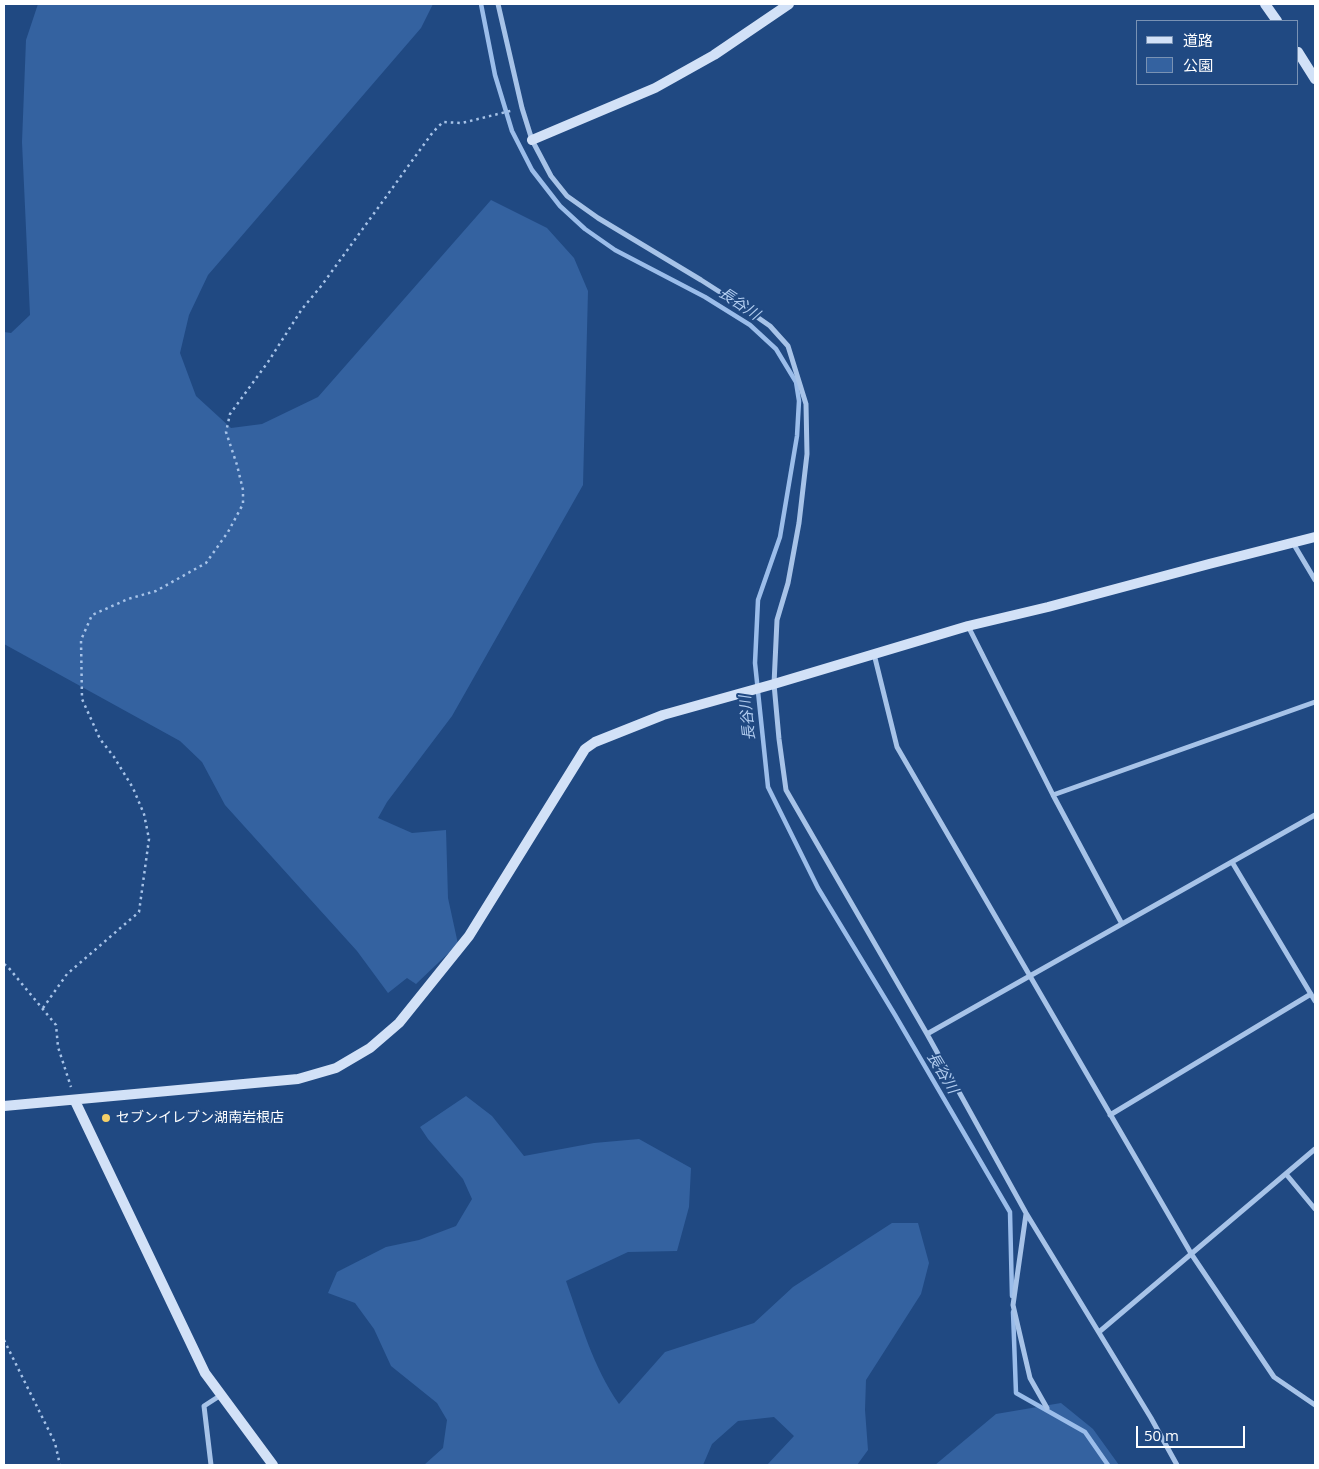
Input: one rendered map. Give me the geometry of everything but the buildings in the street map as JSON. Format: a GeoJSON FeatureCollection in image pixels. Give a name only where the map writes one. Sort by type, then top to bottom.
{"type":"FeatureCollection","features":[{"type":"Feature","properties":{"kind":"street"},"geometry":{"type":"LineString","coordinates":[[498,4],[522,108],[532,140],[541,160],[567,196],[598,218],[701,280],[770,326],[788,346],[806,404],[807,454],[799,523],[788,583],[777,620],[774,684],[786,790],[927,1034],[1026,1213],[1151,1418],[1177,1465]]}},
{"type":"Feature","properties":{"kind":"street"},"geometry":{"type":"LineString","coordinates":[[532,140],[655,88],[714,55],[788,4]]}},
{"type":"Feature","properties":{"kind":"street"},"geometry":{"type":"LineString","coordinates":[[1265,4],[1276,20]]}},
{"type":"Feature","properties":{"kind":"street"},"geometry":{"type":"LineString","coordinates":[[1299,54],[1315,79]]}},
{"type":"Feature","properties":{"kind":"street"},"geometry":{"type":"LineString","coordinates":[[4,1106],[21,1103],[75,1101],[298,1079],[336,1068],[370,1048],[398,1023],[469,936],[585,749],[595,742],[663,715],[968,626],[1315,537]]}},
{"type":"Feature","properties":{"kind":"street"},"geometry":{"type":"LineString","coordinates":[[1293,543],[1315,580]]}},
{"type":"Feature","properties":{"kind":"street"},"geometry":{"type":"LineString","coordinates":[[968,626],[1053,795],[1122,924]]}},
{"type":"Feature","properties":{"kind":"street"},"geometry":{"type":"LineString","coordinates":[[874,654],[897,748],[1110,1116],[1192,1255],[1274,1377],[1315,1405]]}},
{"type":"Feature","properties":{"kind":"street"},"geometry":{"type":"LineString","coordinates":[[1053,795],[1315,702]]}},
{"type":"Feature","properties":{"kind":"street"},"geometry":{"type":"LineString","coordinates":[[927,1034],[1315,815]]}},
{"type":"Feature","properties":{"kind":"street"},"geometry":{"type":"LineString","coordinates":[[1232,862],[1315,1001]]}},
{"type":"Feature","properties":{"kind":"street"},"geometry":{"type":"LineString","coordinates":[[1110,1116],[1311,994]]}},
{"type":"Feature","properties":{"kind":"street"},"geometry":{"type":"LineString","coordinates":[[75,1101],[205,1373],[273,1465]]}},
{"type":"Feature","properties":{"kind":"street"},"geometry":{"type":"LineString","coordinates":[[1099,1332],[1315,1149]]}},
{"type":"Feature","properties":{"kind":"street"},"geometry":{"type":"LineString","coordinates":[[1286,1174],[1315,1209]]}},
{"type":"Feature","properties":{"kind":"street"},"geometry":{"type":"LineString","coordinates":[[1026,1213],[1013,1305],[1030,1378],[1047,1408]]}},
{"type":"Feature","properties":{"kind":"street"},"geometry":{"type":"LineString","coordinates":[[211,1465],[204,1406],[221,1395]]}},
{"type":"Feature","properties":{"kind":"path"},"geometry":{"type":"LineString","coordinates":[[43,1008],[66,974],[139,912],[149,839],[144,814],[133,788],[114,757],[100,739],[82,699],[81,640],[92,616],[128,599],[156,591],[206,563],[228,532],[244,504],[237,465],[226,432],[230,414],[268,362],[302,309],[322,285],[433,132],[443,122],[462,123],[522,108]]}},
{"type":"Feature","properties":{"kind":"path"},"geometry":{"type":"LineString","coordinates":[[4,964],[56,1025],[58,1047],[75,1101]]}},
{"type":"Feature","properties":{"kind":"path"},"geometry":{"type":"LineString","coordinates":[[4,1340],[55,1443],[60,1465]]}},
{"type":"Feature","properties":{"kind":"green space"},"geometry":{"type":"Polygon","coordinates":[[[38,4],[433,4],[421,28],[208,275],[189,315],[180,353],[196,396],[231,428],[262,424],[318,397],[491,200],[547,228],[574,258],[588,291],[583,485],[452,716],[387,802],[378,818],[412,833],[446,830],[448,898],[458,944],[416,984],[407,978],[388,993],[357,951],[225,805],[202,762],[180,741],[4,644],[4,332],[11,333],[30,315],[22,142],[26,40],[38,4]]]}},
{"type":"Feature","properties":{"kind":"green space"},"geometry":{"type":"Polygon","coordinates":[[[466,1096],[492,1116],[524,1156],[594,1143],[639,1139],[691,1168],[689,1207],[677,1251],[628,1252],[566,1281],[595,1360],[619,1404],[665,1352],[754,1323],[793,1287],[892,1223],[918,1223],[929,1263],[921,1294],[866,1380],[865,1410],[868,1450],[857,1465],[767,1465],[794,1436],[774,1417],[738,1421],[712,1444],[703,1465],[424,1465],[443,1448],[447,1420],[437,1403],[391,1366],[374,1329],[355,1303],[328,1293],[337,1272],[386,1247],[419,1240],[456,1226],[472,1199],[463,1179],[420,1127],[466,1096]]]}},
{"type":"Feature","properties":{"kind":"green space"},"geometry":{"type":"Polygon","coordinates":[[[1061,1403],[1093,1429],[1119,1465],[935,1465],[996,1414],[1061,1403]]]}},
{"type":"Feature","properties":{"kind":"waterway","name":"長谷川"},"geometry":{"type":"LineString","coordinates":[[481,4],[495,75],[512,131],[532,170],[560,206],[585,229],[615,250],[705,297],[750,325],[776,349],[796,382],[799,401],[797,436],[780,537],[758,600],[755,663],[768,787],[818,888],[1010,1212],[1012,1296]]}},
{"type":"Feature","properties":{"kind":"waterway","name":"長谷川"},"geometry":{"type":"LineString","coordinates":[[1013,1312],[1016,1393],[1085,1432],[1108,1465]]}},
{"type":"Feature","properties":{"kind":"place","name":"セブンイレブン湖南岩根店"},"geometry":{"type":"Point","coordinates":[106,1118]}}]}
